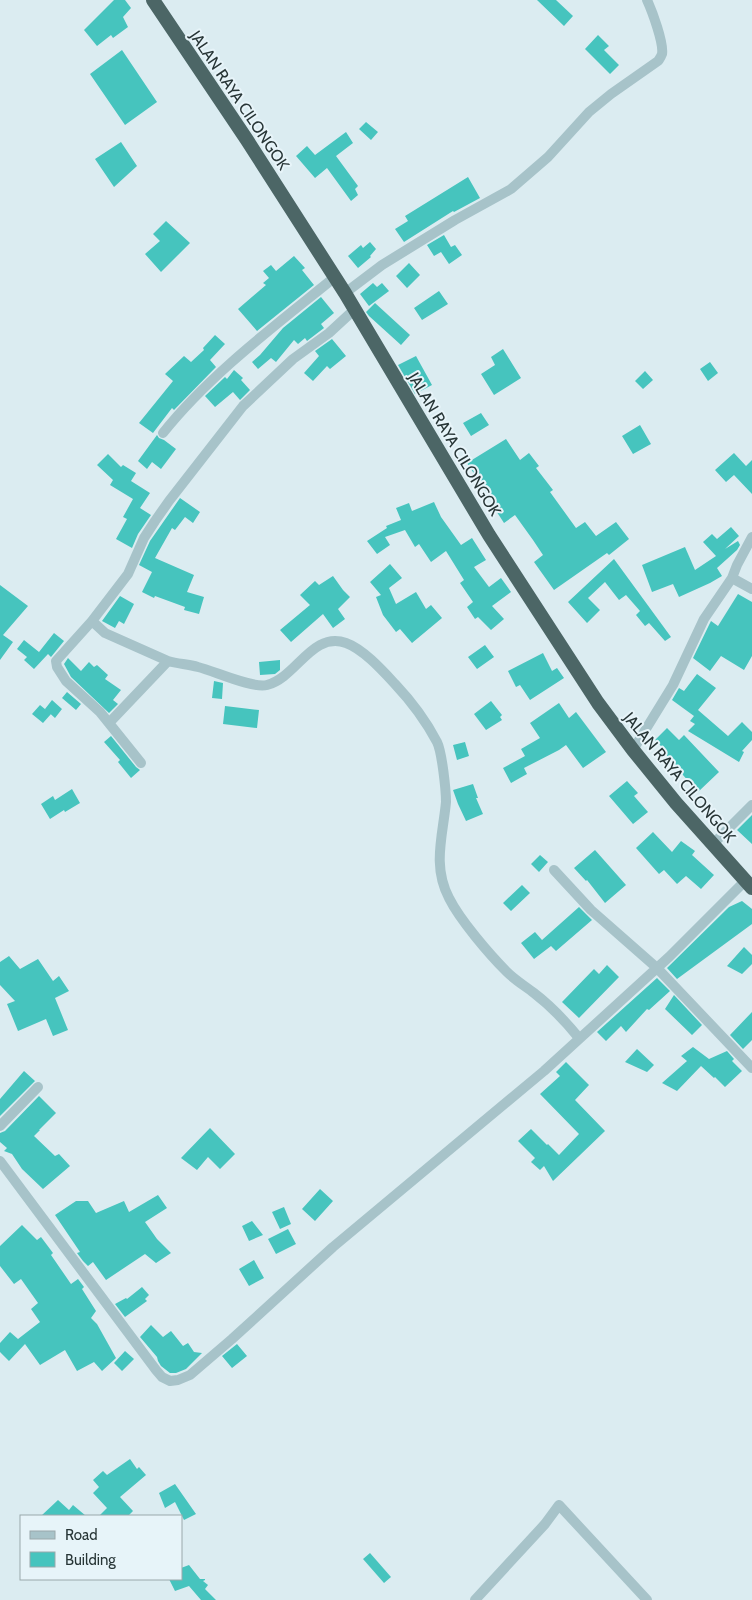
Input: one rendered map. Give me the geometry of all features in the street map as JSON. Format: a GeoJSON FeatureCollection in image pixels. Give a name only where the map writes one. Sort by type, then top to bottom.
{"type":"FeatureCollection","features":[{"type":"Feature","properties":{"kind":"highway","name":"JALAN RAYA CILONGOK"},"geometry":{"type":"LineString","coordinates":[[153,0],[242,132],[345,293],[489,535],[598,703],[676,803],[749,884]]}},
{"type":"Feature","properties":{"kind":"street"},"geometry":{"type":"LineString","coordinates":[[345,293],[382,266],[510,189],[548,157],[589,112],[658,60],[662,54],[662,48],[647,0]]}},
{"type":"Feature","properties":{"kind":"street"},"geometry":{"type":"LineString","coordinates":[[163,433],[195,395],[334,277]]}},
{"type":"Feature","properties":{"kind":"street"},"geometry":{"type":"LineString","coordinates":[[141,763],[95,707],[66,681],[56,667],[56,661],[92,621],[128,574],[144,538],[169,500],[243,406],[293,360],[318,342],[355,309]]}},
{"type":"Feature","properties":{"kind":"street"},"geometry":{"type":"LineString","coordinates":[[633,750],[673,684],[704,619],[732,578],[752,537]]}},
{"type":"Feature","properties":{"kind":"street"},"geometry":{"type":"LineString","coordinates":[[732,578],[752,589]]}},
{"type":"Feature","properties":{"kind":"street"},"geometry":{"type":"LineString","coordinates":[[92,621],[105,633],[168,661],[196,666],[259,686],[278,680],[292,670],[314,648],[329,641],[344,642],[357,648],[385,673],[407,697],[438,744],[446,800],[439,854],[441,880],[449,898],[471,930],[508,973],[536,994],[560,1016],[579,1038]]}},
{"type":"Feature","properties":{"kind":"street"},"geometry":{"type":"LineString","coordinates":[[109,723],[168,661]]}},
{"type":"Feature","properties":{"kind":"street"},"geometry":{"type":"LineString","coordinates":[[713,844],[752,805]]}},
{"type":"Feature","properties":{"kind":"street"},"geometry":{"type":"LineString","coordinates":[[554,870],[591,910],[656,968],[752,1068]]}},
{"type":"Feature","properties":{"kind":"street"},"geometry":{"type":"LineString","coordinates":[[0,1161],[156,1370],[170,1381],[178,1380],[190,1375],[332,1247],[544,1071],[749,884]]}},
{"type":"Feature","properties":{"kind":"street"},"geometry":{"type":"LineString","coordinates":[[0,1126],[38,1087]]}},
{"type":"Feature","properties":{"kind":"street"},"geometry":{"type":"LineString","coordinates":[[475,1600],[559,1505],[647,1600]]}},
{"type":"Feature","properties":{"kind":"building"},"geometry":{"type":"Polygon","coordinates":[[[114,0],[125,0],[131,8],[123,17],[128,27],[113,38],[111,35],[97,46],[84,30],[114,0]]]}},
{"type":"Feature","properties":{"kind":"building"},"geometry":{"type":"Polygon","coordinates":[[[537,0],[556,0],[573,16],[564,26],[537,0]]]}},
{"type":"Feature","properties":{"kind":"building"},"geometry":{"type":"Polygon","coordinates":[[[598,35],[609,46],[604,50],[619,65],[610,74],[585,49],[598,35]]]}},
{"type":"Feature","properties":{"kind":"building"},"geometry":{"type":"Polygon","coordinates":[[[122,50],[157,102],[125,125],[90,74],[122,50]]]}},
{"type":"Feature","properties":{"kind":"building"},"geometry":{"type":"Polygon","coordinates":[[[366,122],[378,132],[371,140],[359,129],[366,122]]]}},
{"type":"Feature","properties":{"kind":"building"},"geometry":{"type":"Polygon","coordinates":[[[346,132],[353,143],[336,156],[358,186],[355,189],[358,195],[351,201],[327,168],[315,178],[296,156],[307,146],[315,155],[346,132]]]}},
{"type":"Feature","properties":{"kind":"building"},"geometry":{"type":"Polygon","coordinates":[[[121,142],[137,166],[114,187],[95,159],[121,142]]]}},
{"type":"Feature","properties":{"kind":"building"},"geometry":{"type":"Polygon","coordinates":[[[468,177],[480,198],[453,211],[404,242],[395,229],[408,221],[405,216],[468,177]]]}},
{"type":"Feature","properties":{"kind":"building"},"geometry":{"type":"Polygon","coordinates":[[[166,221],[190,243],[161,272],[145,254],[160,241],[153,234],[166,221]]]}},
{"type":"Feature","properties":{"kind":"building"},"geometry":{"type":"Polygon","coordinates":[[[444,235],[451,247],[455,245],[462,255],[449,264],[441,252],[434,256],[427,245],[444,235]]]}},
{"type":"Feature","properties":{"kind":"building"},"geometry":{"type":"Polygon","coordinates":[[[370,242],[376,249],[371,257],[358,268],[348,256],[361,245],[363,248],[370,242]]]}},
{"type":"Feature","properties":{"kind":"building"},"geometry":{"type":"Polygon","coordinates":[[[294,256],[305,268],[302,270],[314,285],[257,331],[238,309],[266,285],[263,283],[269,278],[263,271],[271,265],[276,271],[294,256]]]}},
{"type":"Feature","properties":{"kind":"building"},"geometry":{"type":"Polygon","coordinates":[[[409,263],[420,275],[407,288],[396,276],[409,263]]]}},
{"type":"Feature","properties":{"kind":"building"},"geometry":{"type":"Polygon","coordinates":[[[373,283],[377,287],[382,283],[389,291],[369,306],[360,294],[373,283]]]}},
{"type":"Feature","properties":{"kind":"building"},"geometry":{"type":"Polygon","coordinates":[[[439,291],[448,304],[422,320],[414,308],[439,291]]]}},
{"type":"Feature","properties":{"kind":"building"},"geometry":{"type":"Polygon","coordinates":[[[321,297],[334,313],[321,324],[324,328],[307,341],[305,338],[298,344],[294,340],[276,362],[271,358],[258,369],[252,362],[283,328],[321,297]]]}},
{"type":"Feature","properties":{"kind":"building"},"geometry":{"type":"Polygon","coordinates":[[[375,303],[410,335],[401,345],[366,312],[375,303]]]}},
{"type":"Feature","properties":{"kind":"building"},"geometry":{"type":"Polygon","coordinates":[[[215,335],[225,344],[210,360],[216,367],[174,410],[172,408],[153,433],[139,423],[173,381],[165,374],[184,356],[191,362],[204,350],[203,348],[215,335]]]}},
{"type":"Feature","properties":{"kind":"building"},"geometry":{"type":"Polygon","coordinates":[[[332,339],[346,356],[330,369],[327,366],[313,381],[304,373],[319,356],[315,351],[332,339]]]}},
{"type":"Feature","properties":{"kind":"building"},"geometry":{"type":"Polygon","coordinates":[[[503,349],[521,378],[494,395],[481,374],[495,365],[491,357],[503,349]]]}},
{"type":"Feature","properties":{"kind":"building"},"geometry":{"type":"Polygon","coordinates":[[[416,356],[432,385],[415,394],[398,365],[416,356]]]}},
{"type":"Feature","properties":{"kind":"building"},"geometry":{"type":"Polygon","coordinates":[[[710,362],[718,373],[708,381],[700,369],[710,362]]]}},
{"type":"Feature","properties":{"kind":"building"},"geometry":{"type":"Polygon","coordinates":[[[234,370],[243,378],[241,380],[250,390],[240,400],[233,392],[215,407],[205,396],[225,377],[227,379],[234,370]]]}},
{"type":"Feature","properties":{"kind":"building"},"geometry":{"type":"Polygon","coordinates":[[[645,371],[653,380],[643,389],[635,381],[645,371]]]}},
{"type":"Feature","properties":{"kind":"building"},"geometry":{"type":"Polygon","coordinates":[[[481,413],[489,425],[471,436],[463,423],[481,413]]]}},
{"type":"Feature","properties":{"kind":"building"},"geometry":{"type":"Polygon","coordinates":[[[640,425],[651,444],[633,454],[622,436],[640,425]]]}},
{"type":"Feature","properties":{"kind":"building"},"geometry":{"type":"Polygon","coordinates":[[[157,435],[176,449],[161,469],[152,462],[147,469],[138,461],[157,435]]]}},
{"type":"Feature","properties":{"kind":"building"},"geometry":{"type":"Polygon","coordinates":[[[506,439],[520,460],[529,453],[539,466],[536,468],[553,490],[550,492],[576,528],[585,522],[596,536],[616,522],[629,539],[609,555],[607,553],[554,590],[534,562],[543,555],[533,540],[515,515],[504,523],[491,503],[493,502],[467,463],[506,439]]]}},
{"type":"Feature","properties":{"kind":"building"},"geometry":{"type":"Polygon","coordinates":[[[734,453],[746,466],[752,460],[752,494],[734,475],[726,482],[715,470],[734,453]]]}},
{"type":"Feature","properties":{"kind":"building"},"geometry":{"type":"Polygon","coordinates":[[[108,454],[121,467],[123,465],[136,473],[131,481],[150,493],[140,508],[151,515],[138,534],[132,548],[116,539],[127,519],[123,517],[133,499],[110,485],[113,480],[97,465],[108,454]]]}},
{"type":"Feature","properties":{"kind":"building"},"geometry":{"type":"Polygon","coordinates":[[[180,498],[200,512],[193,523],[185,517],[175,530],[172,528],[155,558],[194,575],[187,592],[204,597],[199,614],[184,610],[185,607],[155,596],[154,598],[142,592],[152,572],[139,565],[150,541],[180,498]]]}},
{"type":"Feature","properties":{"kind":"building"},"geometry":{"type":"Polygon","coordinates":[[[434,502],[441,517],[461,545],[472,538],[486,560],[474,567],[489,587],[501,578],[511,592],[492,606],[504,619],[491,630],[478,617],[475,619],[467,607],[473,602],[460,583],[464,580],[446,551],[431,562],[419,544],[415,547],[405,530],[385,537],[390,545],[377,554],[367,541],[387,528],[386,526],[401,520],[396,508],[409,503],[412,511],[434,502]]]}},
{"type":"Feature","properties":{"kind":"building"},"geometry":{"type":"Polygon","coordinates":[[[731,527],[739,536],[725,549],[738,541],[740,545],[717,568],[722,576],[679,597],[673,584],[652,592],[642,565],[685,547],[695,570],[716,556],[703,542],[712,534],[717,539],[731,527]]]}},
{"type":"Feature","properties":{"kind":"building"},"geometry":{"type":"Polygon","coordinates":[[[614,559],[671,637],[665,641],[649,623],[645,626],[636,615],[640,611],[626,595],[619,600],[605,582],[588,598],[600,610],[587,623],[568,602],[614,559]]]}},
{"type":"Feature","properties":{"kind":"building"},"geometry":{"type":"Polygon","coordinates":[[[390,564],[402,578],[389,588],[396,604],[416,592],[426,609],[431,605],[442,618],[412,643],[400,629],[396,632],[383,615],[376,597],[381,595],[370,582],[390,564]]]}},
{"type":"Feature","properties":{"kind":"building"},"geometry":{"type":"Polygon","coordinates":[[[333,576],[350,597],[338,609],[345,619],[333,628],[323,614],[291,642],[280,630],[310,605],[300,595],[315,581],[319,585],[333,576]]]}},
{"type":"Feature","properties":{"kind":"building"},"geometry":{"type":"Polygon","coordinates":[[[0,585],[28,606],[3,635],[13,642],[0,660],[0,585]]]}},
{"type":"Feature","properties":{"kind":"building"},"geometry":{"type":"Polygon","coordinates":[[[738,594],[752,602],[752,656],[744,670],[721,656],[710,671],[693,658],[711,621],[718,626],[738,594]]]}},
{"type":"Feature","properties":{"kind":"building"},"geometry":{"type":"Polygon","coordinates":[[[120,596],[134,604],[124,624],[119,621],[115,628],[102,621],[120,596]]]}},
{"type":"Feature","properties":{"kind":"building"},"geometry":{"type":"Polygon","coordinates":[[[54,633],[64,641],[51,657],[48,654],[34,669],[24,660],[27,657],[17,649],[24,640],[39,652],[54,633]]]}},
{"type":"Feature","properties":{"kind":"building"},"geometry":{"type":"Polygon","coordinates":[[[485,645],[494,657],[477,669],[468,657],[485,645]]]}},
{"type":"Feature","properties":{"kind":"building"},"geometry":{"type":"Polygon","coordinates":[[[543,653],[552,671],[557,668],[564,678],[530,700],[520,685],[516,687],[508,671],[543,653]]]}},
{"type":"Feature","properties":{"kind":"building"},"geometry":{"type":"Polygon","coordinates":[[[68,658],[81,671],[89,662],[94,667],[97,665],[108,675],[105,679],[121,690],[113,700],[118,704],[109,713],[71,677],[64,664],[68,658]]]}},
{"type":"Feature","properties":{"kind":"building"},"geometry":{"type":"Polygon","coordinates":[[[280,660],[280,670],[275,674],[260,675],[259,662],[280,660]]]}},
{"type":"Feature","properties":{"kind":"building"},"geometry":{"type":"Polygon","coordinates":[[[697,674],[716,688],[698,710],[728,736],[742,722],[752,732],[752,740],[742,751],[744,752],[739,762],[688,731],[695,724],[690,721],[694,716],[672,700],[679,688],[684,691],[697,674]]]}},
{"type":"Feature","properties":{"kind":"building"},"geometry":{"type":"Polygon","coordinates":[[[214,681],[223,683],[222,699],[212,698],[214,681]]]}},
{"type":"Feature","properties":{"kind":"building"},"geometry":{"type":"Polygon","coordinates":[[[67,692],[81,704],[76,710],[62,698],[67,692]]]}},
{"type":"Feature","properties":{"kind":"building"},"geometry":{"type":"Polygon","coordinates":[[[52,700],[62,709],[55,718],[45,709],[52,700]]]}},
{"type":"Feature","properties":{"kind":"building"},"geometry":{"type":"Polygon","coordinates":[[[491,701],[502,715],[500,717],[502,720],[486,730],[474,714],[491,701]]]}},
{"type":"Feature","properties":{"kind":"building"},"geometry":{"type":"Polygon","coordinates":[[[559,703],[569,718],[576,712],[606,752],[583,768],[566,745],[524,768],[527,774],[511,783],[503,768],[525,756],[521,749],[540,738],[530,723],[559,703]]]}},
{"type":"Feature","properties":{"kind":"building"},"geometry":{"type":"Polygon","coordinates":[[[40,705],[51,714],[43,723],[32,714],[40,705]]]}},
{"type":"Feature","properties":{"kind":"building"},"geometry":{"type":"Polygon","coordinates":[[[225,706],[259,710],[257,728],[223,724],[225,706]]]}},
{"type":"Feature","properties":{"kind":"building"},"geometry":{"type":"Polygon","coordinates":[[[667,728],[679,740],[684,735],[719,772],[698,792],[665,754],[667,752],[655,740],[667,728]]]}},
{"type":"Feature","properties":{"kind":"building"},"geometry":{"type":"Polygon","coordinates":[[[111,736],[140,770],[131,778],[118,762],[120,760],[104,742],[111,736]]]}},
{"type":"Feature","properties":{"kind":"building"},"geometry":{"type":"Polygon","coordinates":[[[465,742],[469,756],[457,760],[453,745],[465,742]]]}},
{"type":"Feature","properties":{"kind":"building"},"geometry":{"type":"Polygon","coordinates":[[[627,781],[638,793],[634,796],[648,812],[633,824],[609,796],[627,781]]]}},
{"type":"Feature","properties":{"kind":"building"},"geometry":{"type":"Polygon","coordinates":[[[473,784],[478,798],[476,798],[483,814],[466,821],[453,790],[473,784]]]}},
{"type":"Feature","properties":{"kind":"building"},"geometry":{"type":"Polygon","coordinates":[[[72,789],[80,803],[50,819],[41,804],[53,796],[55,800],[72,789]]]}},
{"type":"Feature","properties":{"kind":"building"},"geometry":{"type":"Polygon","coordinates":[[[752,815],[752,844],[737,830],[752,815]]]}},
{"type":"Feature","properties":{"kind":"building"},"geometry":{"type":"Polygon","coordinates":[[[653,832],[672,852],[681,841],[695,851],[692,855],[714,875],[701,889],[686,876],[677,884],[664,870],[659,874],[636,848],[653,832]]]}},
{"type":"Feature","properties":{"kind":"building"},"geometry":{"type":"Polygon","coordinates":[[[595,850],[626,885],[605,903],[587,880],[574,868],[595,850]]]}},
{"type":"Feature","properties":{"kind":"building"},"geometry":{"type":"Polygon","coordinates":[[[540,855],[548,862],[539,872],[531,864],[540,855]]]}},
{"type":"Feature","properties":{"kind":"building"},"geometry":{"type":"Polygon","coordinates":[[[522,885],[530,893],[511,911],[503,903],[522,885]]]}},
{"type":"Feature","properties":{"kind":"building"},"geometry":{"type":"Polygon","coordinates":[[[742,901],[752,909],[752,924],[677,979],[667,968],[729,907],[742,901]]]}},
{"type":"Feature","properties":{"kind":"building"},"geometry":{"type":"Polygon","coordinates":[[[579,907],[592,920],[556,951],[551,946],[534,959],[521,943],[535,932],[542,940],[579,907]]]}},
{"type":"Feature","properties":{"kind":"building"},"geometry":{"type":"Polygon","coordinates":[[[744,947],[752,955],[752,964],[742,974],[727,966],[744,947]]]}},
{"type":"Feature","properties":{"kind":"building"},"geometry":{"type":"Polygon","coordinates":[[[9,956],[20,969],[38,959],[53,981],[59,976],[69,991],[55,998],[68,1030],[53,1036],[46,1019],[18,1031],[7,1004],[15,1001],[0,985],[0,962],[9,956]]]}},
{"type":"Feature","properties":{"kind":"building"},"geometry":{"type":"Polygon","coordinates":[[[607,965],[619,977],[579,1018],[562,1002],[594,969],[599,974],[607,965]]]}},
{"type":"Feature","properties":{"kind":"building"},"geometry":{"type":"Polygon","coordinates":[[[657,978],[670,991],[649,1010],[647,1009],[626,1032],[621,1026],[606,1041],[597,1032],[657,978]]]}},
{"type":"Feature","properties":{"kind":"building"},"geometry":{"type":"Polygon","coordinates":[[[674,995],[702,1025],[692,1035],[665,1009],[674,995]]]}},
{"type":"Feature","properties":{"kind":"building"},"geometry":{"type":"Polygon","coordinates":[[[752,1012],[752,1040],[743,1049],[730,1035],[752,1012]]]}},
{"type":"Feature","properties":{"kind":"building"},"geometry":{"type":"Polygon","coordinates":[[[693,1047],[709,1059],[727,1051],[734,1059],[732,1061],[742,1071],[725,1087],[701,1066],[677,1091],[662,1083],[687,1061],[681,1056],[693,1047]]]}},
{"type":"Feature","properties":{"kind":"building"},"geometry":{"type":"Polygon","coordinates":[[[637,1049],[654,1065],[647,1072],[625,1062],[637,1049]]]}},
{"type":"Feature","properties":{"kind":"building"},"geometry":{"type":"Polygon","coordinates":[[[566,1062],[589,1085],[575,1100],[605,1131],[553,1181],[544,1166],[540,1170],[531,1162],[535,1158],[518,1141],[531,1129],[559,1155],[579,1134],[540,1094],[560,1076],[556,1072],[566,1062]]]}},
{"type":"Feature","properties":{"kind":"building"},"geometry":{"type":"Polygon","coordinates":[[[24,1071],[35,1081],[0,1116],[0,1099],[24,1071]]]}},
{"type":"Feature","properties":{"kind":"building"},"geometry":{"type":"Polygon","coordinates":[[[39,1096],[56,1113],[34,1136],[55,1156],[59,1154],[70,1166],[43,1189],[22,1169],[12,1154],[4,1151],[7,1148],[0,1142],[0,1133],[5,1131],[39,1096]]]}},
{"type":"Feature","properties":{"kind":"building"},"geometry":{"type":"Polygon","coordinates":[[[210,1128],[235,1154],[220,1169],[208,1157],[197,1170],[181,1158],[210,1128]]]}},
{"type":"Feature","properties":{"kind":"building"},"geometry":{"type":"Polygon","coordinates":[[[320,1189],[333,1201],[315,1221],[302,1209],[320,1189]]]}},
{"type":"Feature","properties":{"kind":"building"},"geometry":{"type":"Polygon","coordinates":[[[158,1195],[167,1208],[145,1222],[157,1239],[171,1253],[156,1263],[145,1254],[106,1280],[93,1262],[88,1266],[83,1261],[77,1253],[80,1252],[55,1215],[76,1201],[88,1201],[96,1213],[124,1201],[129,1212],[158,1195]]]}},
{"type":"Feature","properties":{"kind":"building"},"geometry":{"type":"Polygon","coordinates":[[[284,1207],[291,1224],[280,1229],[272,1212],[284,1207]]]}},
{"type":"Feature","properties":{"kind":"building"},"geometry":{"type":"Polygon","coordinates":[[[252,1221],[263,1235],[249,1241],[242,1226],[252,1221]]]}},
{"type":"Feature","properties":{"kind":"building"},"geometry":{"type":"Polygon","coordinates":[[[22,1225],[37,1240],[41,1237],[53,1253],[51,1255],[71,1284],[78,1279],[84,1287],[82,1289],[96,1311],[91,1318],[97,1324],[116,1358],[102,1371],[94,1362],[77,1371],[65,1350],[40,1365],[25,1344],[9,1361],[0,1352],[0,1343],[10,1332],[18,1339],[40,1322],[31,1309],[38,1303],[21,1279],[14,1284],[0,1266],[0,1246],[22,1225]]]}},
{"type":"Feature","properties":{"kind":"building"},"geometry":{"type":"Polygon","coordinates":[[[288,1229],[296,1244],[276,1254],[268,1239],[288,1229]]]}},
{"type":"Feature","properties":{"kind":"building"},"geometry":{"type":"Polygon","coordinates":[[[254,1260],[264,1278],[249,1286],[239,1269],[254,1260]]]}},
{"type":"Feature","properties":{"kind":"building"},"geometry":{"type":"Polygon","coordinates":[[[142,1287],[149,1295],[145,1299],[147,1301],[125,1317],[115,1304],[127,1299],[142,1287]]]}},
{"type":"Feature","properties":{"kind":"building"},"geometry":{"type":"Polygon","coordinates":[[[151,1325],[163,1337],[171,1331],[183,1346],[188,1343],[194,1352],[202,1353],[186,1369],[170,1373],[161,1366],[157,1357],[140,1337],[151,1325]]]}},
{"type":"Feature","properties":{"kind":"building"},"geometry":{"type":"Polygon","coordinates":[[[237,1344],[247,1356],[232,1368],[222,1356],[237,1344]]]}},
{"type":"Feature","properties":{"kind":"building"},"geometry":{"type":"Polygon","coordinates":[[[125,1351],[134,1359],[122,1371],[114,1363],[125,1351]]]}},
{"type":"Feature","properties":{"kind":"building"},"geometry":{"type":"Polygon","coordinates":[[[130,1459],[137,1469],[139,1467],[146,1475],[120,1497],[133,1511],[129,1515],[100,1515],[107,1508],[93,1493],[99,1487],[93,1480],[103,1471],[107,1475],[130,1459]]]}},
{"type":"Feature","properties":{"kind":"building"},"geometry":{"type":"Polygon","coordinates":[[[175,1484],[196,1514],[184,1520],[175,1502],[165,1508],[159,1493],[175,1484]]]}},
{"type":"Feature","properties":{"kind":"building"},"geometry":{"type":"Polygon","coordinates":[[[58,1500],[69,1510],[73,1505],[85,1515],[42,1515],[58,1500]]]}},
{"type":"Feature","properties":{"kind":"building"},"geometry":{"type":"Polygon","coordinates":[[[370,1553],[391,1577],[384,1583],[363,1559],[370,1553]]]}},
{"type":"Feature","properties":{"kind":"building"},"geometry":{"type":"Polygon","coordinates":[[[189,1565],[200,1579],[205,1579],[203,1581],[208,1585],[205,1589],[216,1600],[201,1600],[189,1586],[175,1591],[170,1580],[182,1580],[182,1568],[189,1565]]]}}]}
